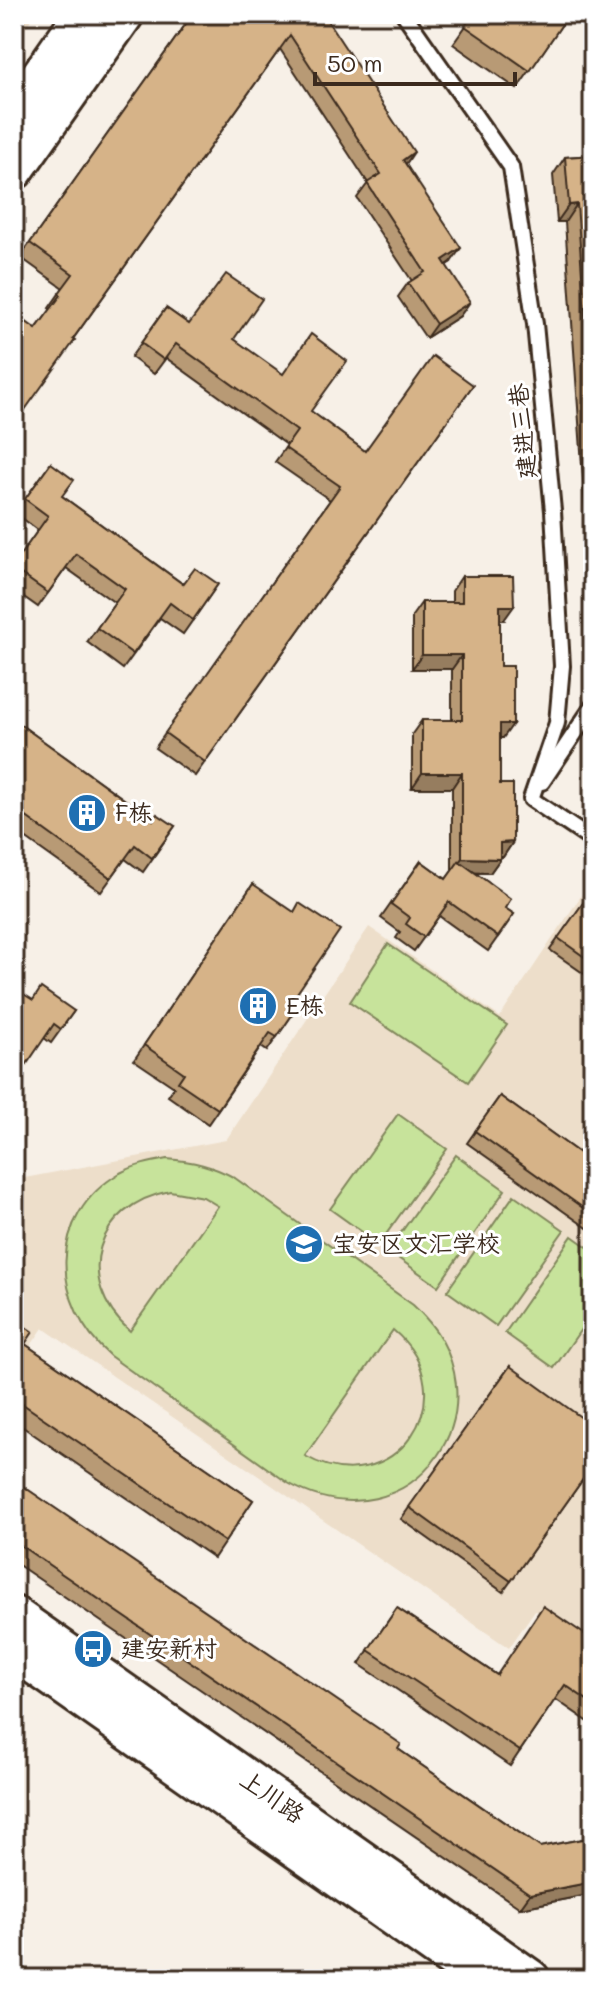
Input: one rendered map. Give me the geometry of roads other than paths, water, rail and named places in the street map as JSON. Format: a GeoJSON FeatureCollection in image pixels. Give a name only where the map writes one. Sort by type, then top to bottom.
{"type":"FeatureCollection","features":[{"type":"Feature","properties":{"kind":"main road"},"geometry":{"type":"LineString","coordinates":[[14,114],[84,14]]}},
{"type":"Feature","properties":{"kind":"main road"},"geometry":{"type":"LineString","coordinates":[[14,170],[124,14]]}},
{"type":"Feature","properties":{"kind":"main road","name":"上川路"},"geometry":{"type":"LineString","coordinates":[[14,1616],[530,1979]]}},
{"type":"Feature","properties":{"kind":"main road","name":"上川路"},"geometry":{"type":"LineString","coordinates":[[14,1650],[482,1979]]}},
{"type":"Feature","properties":{"kind":"lane","name":"建进三巷"},"geometry":{"type":"LineString","coordinates":[[404,14],[511,167],[535,324],[553,511],[562,666],[557,723],[531,799]]}},
{"type":"Feature","properties":{"kind":"lane"},"geometry":{"type":"LineString","coordinates":[[593,706],[531,799],[593,841]]}},
{"type":"Feature","properties":{"kind":"place","name":"F栋"},"geometry":{"type":"Point","coordinates":[87,813]}},
{"type":"Feature","properties":{"kind":"place","name":"E栋"},"geometry":{"type":"Point","coordinates":[258,1006]}},
{"type":"Feature","properties":{"kind":"place","name":"宝安区文汇学校"},"geometry":{"type":"Point","coordinates":[304,1244]}},
{"type":"Feature","properties":{"kind":"place","name":"建安新村"},"geometry":{"type":"Point","coordinates":[93,1649]}}]}
